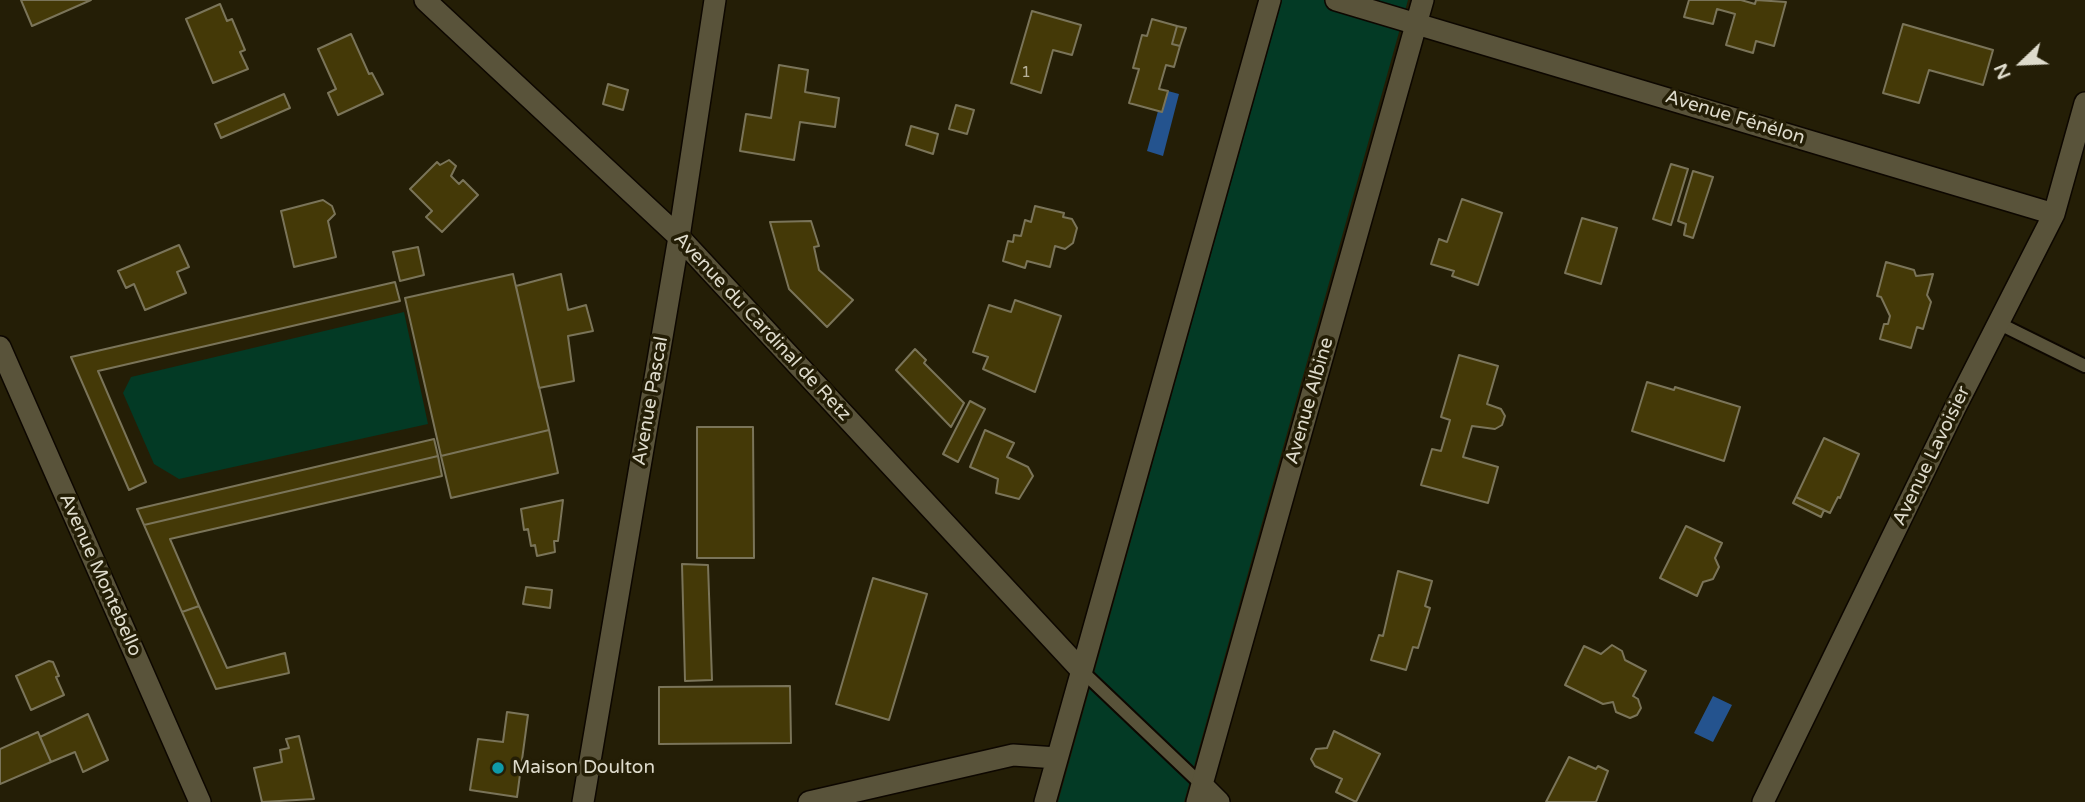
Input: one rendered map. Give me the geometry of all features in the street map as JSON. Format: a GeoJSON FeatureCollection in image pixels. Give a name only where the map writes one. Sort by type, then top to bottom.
{"type":"FeatureCollection","features":[{"type":"Feature","properties":{"kind":"street","name":"Avenue du Cardinal de Retz"},"geometry":{"type":"LineString","coordinates":[[425,0],[679,237],[1082,671]]}},
{"type":"Feature","properties":{"kind":"street","name":"Avenue Pascal"},"geometry":{"type":"LineString","coordinates":[[583,802],[679,237],[715,0]]}},
{"type":"Feature","properties":{"kind":"street"},"geometry":{"type":"LineString","coordinates":[[1045,802],[1270,0]]}},
{"type":"Feature","properties":{"kind":"street","name":"Avenue Fénélon"},"geometry":{"type":"LineString","coordinates":[[1336,0],[2054,214]]}},
{"type":"Feature","properties":{"kind":"street","name":"Avenue Albine"},"geometry":{"type":"LineString","coordinates":[[1199,793],[1423,0]]}},
{"type":"Feature","properties":{"kind":"street","name":"Avenue Lavoisier"},"geometry":{"type":"LineString","coordinates":[[1763,802],[2054,214],[2085,103]]}},
{"type":"Feature","properties":{"kind":"street","name":"Avenue Montebello"},"geometry":{"type":"LineString","coordinates":[[0,347],[200,802]]}},
{"type":"Feature","properties":{"kind":"street"},"geometry":{"type":"LineString","coordinates":[[809,802],[1013,755],[1057,758]]}},
{"type":"Feature","properties":{"kind":"street"},"geometry":{"type":"LineString","coordinates":[[1199,793],[1219,802]]}},
{"type":"Feature","properties":{"kind":"lane"},"geometry":{"type":"LineString","coordinates":[[1998,323],[2085,366]]}},
{"type":"Feature","properties":{"kind":"lane"},"geometry":{"type":"LineString","coordinates":[[1082,671],[1199,793]]}},
{"type":"Feature","properties":{"kind":"green space"},"geometry":{"type":"Polygon","coordinates":[[[1282,0],[1408,0],[1184,802],[1058,802],[1282,0]]]}},
{"type":"Feature","properties":{"kind":"green space"},"geometry":{"type":"Polygon","coordinates":[[[404,312],[428,424],[179,479],[154,464],[123,393],[131,377],[404,312]]]}},
{"type":"Feature","properties":{"kind":"water"},"geometry":{"type":"Polygon","coordinates":[[[1168,91],[1179,94],[1163,156],[1147,151],[1158,111],[1162,112],[1168,91]]]}},
{"type":"Feature","properties":{"kind":"water"},"geometry":{"type":"Polygon","coordinates":[[[1713,696],[1732,705],[1713,742],[1694,733],[1713,696]]]}},
{"type":"Feature","properties":{"kind":"building"},"geometry":{"type":"Polygon","coordinates":[[[21,0],[91,0],[32,26],[21,0]]]}},
{"type":"Feature","properties":{"kind":"building"},"geometry":{"type":"Polygon","coordinates":[[[1689,0],[1741,0],[1755,4],[1756,0],[1786,2],[1774,46],[1756,41],[1753,53],[1726,45],[1735,14],[1717,9],[1713,24],[1684,17],[1689,0]]]}},
{"type":"Feature","properties":{"kind":"building"},"geometry":{"type":"Polygon","coordinates":[[[220,4],[227,21],[232,19],[245,50],[240,52],[248,69],[213,83],[186,19],[220,4]]]}},
{"type":"Feature","properties":{"kind":"building"},"geometry":{"type":"Polygon","coordinates":[[[1032,11],[1081,25],[1072,55],[1053,50],[1041,93],[1011,83],[1032,11]]]}},
{"type":"Feature","properties":{"kind":"building"},"geometry":{"type":"Polygon","coordinates":[[[1152,19],[1177,26],[1172,44],[1180,46],[1174,67],[1166,65],[1159,89],[1168,91],[1162,112],[1129,103],[1139,69],[1133,68],[1142,35],[1147,36],[1152,19]]]}},
{"type":"Feature","properties":{"kind":"building"},"geometry":{"type":"Polygon","coordinates":[[[1903,24],[1993,50],[1983,85],[1929,70],[1919,103],[1883,93],[1903,24]]]}},
{"type":"Feature","properties":{"kind":"building"},"geometry":{"type":"Polygon","coordinates":[[[1177,26],[1186,28],[1180,46],[1172,44],[1177,26]]]}},
{"type":"Feature","properties":{"kind":"building"},"geometry":{"type":"Polygon","coordinates":[[[351,34],[369,74],[372,73],[383,94],[338,115],[328,93],[336,89],[318,49],[351,34]]]}},
{"type":"Feature","properties":{"kind":"building"},"geometry":{"type":"Polygon","coordinates":[[[779,65],[808,70],[805,92],[839,98],[835,127],[800,122],[794,160],[740,151],[746,114],[771,118],[779,65]]]}},
{"type":"Feature","properties":{"kind":"building"},"geometry":{"type":"Polygon","coordinates":[[[608,84],[628,90],[623,110],[603,104],[608,84]]]}},
{"type":"Feature","properties":{"kind":"building"},"geometry":{"type":"Polygon","coordinates":[[[284,94],[290,108],[221,138],[215,124],[284,94]]]}},
{"type":"Feature","properties":{"kind":"building"},"geometry":{"type":"Polygon","coordinates":[[[956,105],[974,110],[967,134],[949,129],[956,105]]]}},
{"type":"Feature","properties":{"kind":"building"},"geometry":{"type":"Polygon","coordinates":[[[911,126],[938,134],[933,154],[906,145],[911,126]]]}},
{"type":"Feature","properties":{"kind":"building"},"geometry":{"type":"Polygon","coordinates":[[[449,160],[456,166],[451,176],[459,184],[463,180],[478,195],[442,232],[426,217],[432,211],[410,189],[437,162],[440,165],[449,160]]]}},
{"type":"Feature","properties":{"kind":"building"},"geometry":{"type":"Polygon","coordinates":[[[1671,164],[1688,169],[1671,225],[1653,219],[1671,164]]]}},
{"type":"Feature","properties":{"kind":"building"},"geometry":{"type":"Polygon","coordinates":[[[1693,171],[1713,177],[1693,238],[1684,235],[1686,224],[1678,221],[1693,171]]]}},
{"type":"Feature","properties":{"kind":"building"},"geometry":{"type":"Polygon","coordinates":[[[1462,199],[1502,213],[1478,285],[1452,276],[1454,271],[1431,264],[1439,239],[1447,242],[1462,199]]]}},
{"type":"Feature","properties":{"kind":"building"},"geometry":{"type":"Polygon","coordinates":[[[323,200],[332,206],[335,214],[328,221],[336,257],[294,267],[281,211],[323,200]]]}},
{"type":"Feature","properties":{"kind":"building"},"geometry":{"type":"Polygon","coordinates":[[[1035,206],[1064,213],[1063,217],[1072,219],[1077,228],[1073,243],[1065,249],[1055,246],[1050,267],[1027,261],[1025,268],[1003,261],[1008,241],[1013,242],[1014,235],[1021,236],[1025,220],[1031,222],[1035,206]]]}},
{"type":"Feature","properties":{"kind":"building"},"geometry":{"type":"Polygon","coordinates":[[[1582,218],[1617,228],[1601,284],[1565,273],[1582,218]]]}},
{"type":"Feature","properties":{"kind":"building"},"geometry":{"type":"Polygon","coordinates":[[[811,221],[819,246],[814,247],[819,270],[853,300],[827,327],[789,289],[770,222],[811,221]]]}},
{"type":"Feature","properties":{"kind":"building"},"geometry":{"type":"Polygon","coordinates":[[[179,245],[189,267],[177,272],[186,293],[145,310],[134,284],[126,288],[118,271],[179,245]]]}},
{"type":"Feature","properties":{"kind":"building"},"geometry":{"type":"Polygon","coordinates":[[[418,247],[424,275],[400,281],[393,252],[418,247]]]}},
{"type":"Feature","properties":{"kind":"building"},"geometry":{"type":"Polygon","coordinates":[[[1886,262],[1914,270],[1916,276],[1933,274],[1927,295],[1931,302],[1923,329],[1917,327],[1911,348],[1880,339],[1884,324],[1888,324],[1890,316],[1881,297],[1877,296],[1886,262]]]}},
{"type":"Feature","properties":{"kind":"building"},"geometry":{"type":"Polygon","coordinates":[[[513,274],[549,430],[441,456],[405,298],[513,274]]]}},
{"type":"Feature","properties":{"kind":"building"},"geometry":{"type":"Polygon","coordinates":[[[561,274],[568,310],[586,305],[593,331],[568,336],[574,381],[539,388],[516,286],[561,274]]]}},
{"type":"Feature","properties":{"kind":"building"},"geometry":{"type":"Polygon","coordinates":[[[395,282],[400,301],[98,371],[146,482],[129,490],[71,357],[395,282]]]}},
{"type":"Feature","properties":{"kind":"building"},"geometry":{"type":"Polygon","coordinates":[[[1015,300],[1061,316],[1035,392],[983,369],[988,357],[973,352],[989,305],[1011,312],[1015,300]]]}},
{"type":"Feature","properties":{"kind":"building"},"geometry":{"type":"Polygon","coordinates":[[[915,349],[926,360],[924,363],[964,403],[951,427],[896,370],[915,349]]]}},
{"type":"Feature","properties":{"kind":"building"},"geometry":{"type":"Polygon","coordinates":[[[1459,355],[1498,366],[1487,404],[1501,409],[1505,416],[1502,425],[1495,429],[1472,426],[1463,457],[1498,467],[1488,503],[1421,485],[1432,449],[1441,451],[1450,420],[1441,417],[1459,355]]]}},
{"type":"Feature","properties":{"kind":"building"},"geometry":{"type":"Polygon","coordinates":[[[1647,382],[1674,390],[1675,387],[1740,407],[1724,461],[1632,431],[1647,382]]]}},
{"type":"Feature","properties":{"kind":"building"},"geometry":{"type":"Polygon","coordinates":[[[970,401],[985,409],[958,462],[943,454],[970,401]]]}},
{"type":"Feature","properties":{"kind":"building"},"geometry":{"type":"Polygon","coordinates":[[[697,427],[753,427],[754,558],[697,558],[697,427]]]}},
{"type":"Feature","properties":{"kind":"building"},"geometry":{"type":"Polygon","coordinates":[[[549,430],[558,473],[451,498],[441,456],[549,430]]]}},
{"type":"Feature","properties":{"kind":"building"},"geometry":{"type":"Polygon","coordinates":[[[985,430],[1014,443],[1007,457],[1028,467],[1033,476],[1019,499],[996,493],[998,479],[970,467],[985,430]]]}},
{"type":"Feature","properties":{"kind":"building"},"geometry":{"type":"Polygon","coordinates":[[[1824,438],[1859,454],[1840,498],[1838,497],[1830,513],[1796,497],[1824,438]]]}},
{"type":"Feature","properties":{"kind":"building"},"geometry":{"type":"Polygon","coordinates":[[[434,439],[438,456],[144,525],[137,509],[434,439]]]}},
{"type":"Feature","properties":{"kind":"building"},"geometry":{"type":"Polygon","coordinates":[[[438,456],[442,476],[170,539],[199,606],[182,612],[144,525],[438,456]]]}},
{"type":"Feature","properties":{"kind":"building"},"geometry":{"type":"Polygon","coordinates":[[[1796,497],[1824,510],[1821,517],[1793,503],[1796,497]]]}},
{"type":"Feature","properties":{"kind":"building"},"geometry":{"type":"Polygon","coordinates":[[[563,500],[558,541],[554,541],[555,552],[537,556],[535,545],[531,546],[528,529],[524,530],[521,509],[563,500]]]}},
{"type":"Feature","properties":{"kind":"building"},"geometry":{"type":"Polygon","coordinates":[[[1686,526],[1722,543],[1715,558],[1719,567],[1713,579],[1703,582],[1697,596],[1660,578],[1686,526]]]}},
{"type":"Feature","properties":{"kind":"building"},"geometry":{"type":"Polygon","coordinates":[[[682,564],[708,565],[712,680],[685,681],[682,564]]]}},
{"type":"Feature","properties":{"kind":"building"},"geometry":{"type":"Polygon","coordinates":[[[1398,571],[1432,581],[1425,606],[1430,608],[1418,648],[1413,647],[1406,670],[1371,660],[1379,635],[1383,636],[1398,571]]]}},
{"type":"Feature","properties":{"kind":"building"},"geometry":{"type":"Polygon","coordinates":[[[873,578],[927,594],[889,720],[836,704],[873,578]]]}},
{"type":"Feature","properties":{"kind":"building"},"geometry":{"type":"Polygon","coordinates":[[[526,587],[552,590],[550,608],[523,604],[526,587]]]}},
{"type":"Feature","properties":{"kind":"building"},"geometry":{"type":"Polygon","coordinates":[[[199,606],[227,668],[285,653],[289,673],[216,689],[182,612],[199,606]]]}},
{"type":"Feature","properties":{"kind":"building"},"geometry":{"type":"Polygon","coordinates":[[[1612,645],[1622,651],[1625,660],[1646,671],[1633,696],[1638,699],[1641,708],[1637,715],[1630,718],[1616,712],[1613,702],[1603,704],[1565,685],[1584,646],[1601,654],[1612,645]]]}},
{"type":"Feature","properties":{"kind":"building"},"geometry":{"type":"Polygon","coordinates":[[[49,661],[53,662],[64,695],[31,710],[16,676],[49,661]]]}},
{"type":"Feature","properties":{"kind":"building"},"geometry":{"type":"Polygon","coordinates":[[[790,686],[791,743],[659,744],[659,687],[790,686]]]}},
{"type":"Feature","properties":{"kind":"building","name":"Maison Doulton"},"geometry":{"type":"Polygon","coordinates":[[[507,712],[528,715],[517,797],[470,790],[478,739],[503,742],[507,712]]]}},
{"type":"Feature","properties":{"kind":"building"},"geometry":{"type":"Polygon","coordinates":[[[88,714],[108,760],[83,772],[75,752],[51,762],[40,737],[88,714]]]}},
{"type":"Feature","properties":{"kind":"building"},"geometry":{"type":"Polygon","coordinates":[[[1334,731],[1380,754],[1356,802],[1336,792],[1342,779],[1315,766],[1311,759],[1316,749],[1327,748],[1334,731]]]}},
{"type":"Feature","properties":{"kind":"building"},"geometry":{"type":"Polygon","coordinates":[[[38,732],[51,762],[0,784],[0,749],[38,732]]]}},
{"type":"Feature","properties":{"kind":"building"},"geometry":{"type":"Polygon","coordinates":[[[299,736],[314,799],[262,802],[254,768],[282,762],[280,750],[289,748],[286,739],[299,736]]]}},
{"type":"Feature","properties":{"kind":"building"},"geometry":{"type":"Polygon","coordinates":[[[1569,757],[1596,769],[1598,766],[1608,771],[1596,802],[1546,802],[1569,757]]]}},
{"type":"Feature","properties":{"kind":"place","name":"Maison Doulton"},"geometry":{"type":"Point","coordinates":[498,768]}}]}
